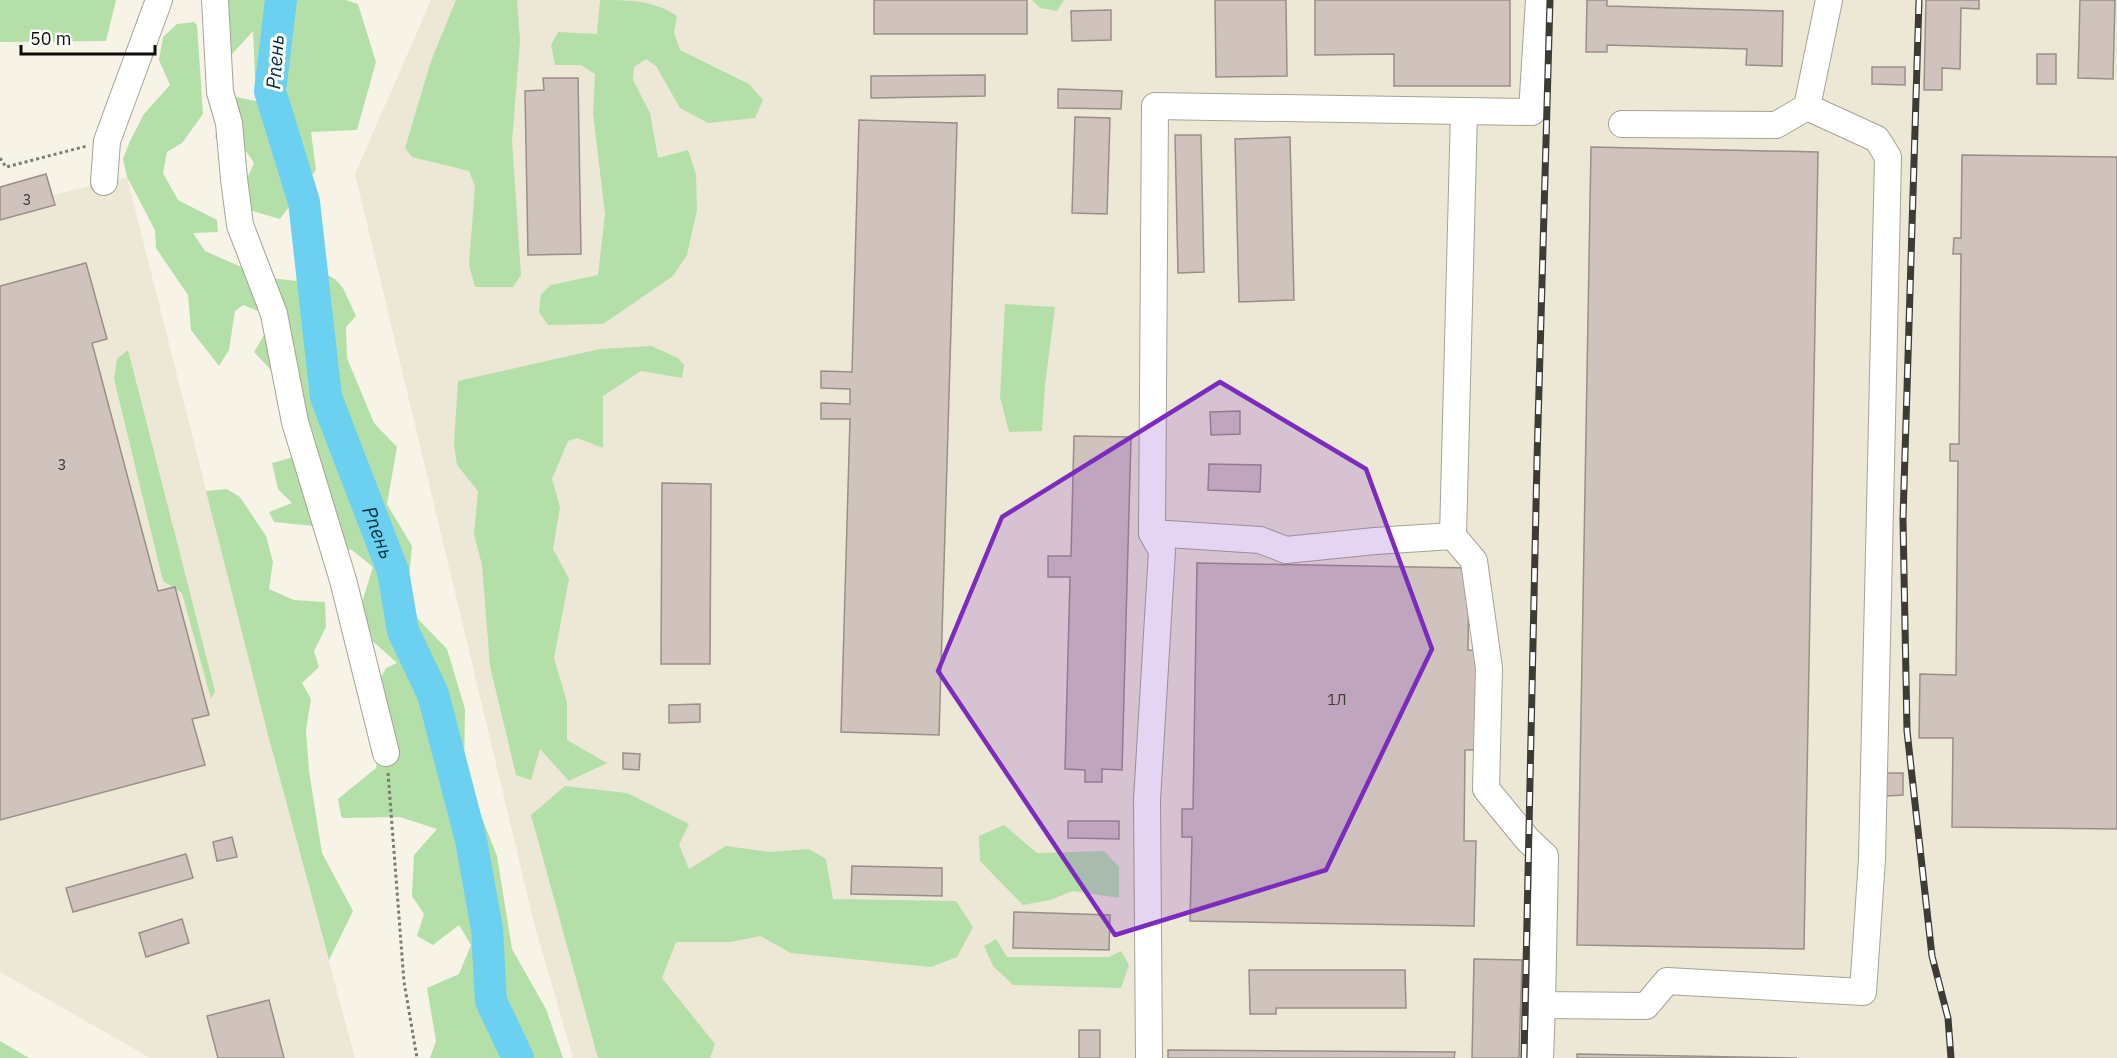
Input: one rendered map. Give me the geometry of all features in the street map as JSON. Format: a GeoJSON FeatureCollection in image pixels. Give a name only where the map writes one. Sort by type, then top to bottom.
{"type":"FeatureCollection","features":[{"type":"Feature","properties":{"kind":"lane"},"geometry":{"type":"LineString","coordinates":[[104,182],[107,141],[159,0]]}},
{"type":"Feature","properties":{"kind":"lane"},"geometry":{"type":"LineString","coordinates":[[215,0],[220,92],[229,123],[240,225],[274,314],[295,422],[343,580],[386,753]]}},
{"type":"Feature","properties":{"kind":"lane"},"geometry":{"type":"LineString","coordinates":[[1149,1058],[1147,800],[1162,551],[1152,532],[1155,106],[1532,112],[1539,0]]}},
{"type":"Feature","properties":{"kind":"lane"},"geometry":{"type":"LineString","coordinates":[[1622,124],[1776,125],[1807,107],[1829,0]]}},
{"type":"Feature","properties":{"kind":"lane"},"geometry":{"type":"LineString","coordinates":[[1542,1005],[1646,1005],[1667,981],[1863,992],[1872,859],[1888,157],[1877,139],[1807,107]]}},
{"type":"Feature","properties":{"kind":"lane"},"geometry":{"type":"LineString","coordinates":[[1464,111],[1453,536],[1474,561],[1489,668],[1485,789],[1528,840],[1545,856],[1540,1058]]}},
{"type":"Feature","properties":{"kind":"lane"},"geometry":{"type":"LineString","coordinates":[[1152,532],[1260,540],[1286,550],[1375,540],[1453,536]]}},
{"type":"Feature","properties":{"kind":"path"},"geometry":{"type":"LineString","coordinates":[[0,158],[6,167],[107,141]]}},
{"type":"Feature","properties":{"kind":"path"},"geometry":{"type":"LineString","coordinates":[[386,753],[405,982],[417,1058]]}},
{"type":"Feature","properties":{"kind":"highlighted area"},"geometry":{"type":"Polygon","coordinates":[[[1220,382],[1366,469],[1432,649],[1326,870],[1115,935],[938,671],[1002,517],[1220,382]]]}},
{"type":"Feature","properties":{"kind":"shaded area"},"geometry":{"type":"Polygon","coordinates":[[[431,0],[2117,0],[2117,1058],[573,1058],[535,927],[355,174],[431,0]]]}},
{"type":"Feature","properties":{"kind":"shaded area"},"geometry":{"type":"Polygon","coordinates":[[[127,177],[268,735],[355,1058],[150,1058],[0,972],[0,187],[52,195],[127,177]]]}},
{"type":"Feature","properties":{"kind":"green space"},"geometry":{"type":"Polygon","coordinates":[[[0,0],[116,0],[106,41],[0,42],[0,0]]]}},
{"type":"Feature","properties":{"kind":"green space"},"geometry":{"type":"Polygon","coordinates":[[[223,0],[346,0],[358,4],[376,62],[357,130],[311,132],[316,170],[280,219],[235,206],[254,163],[246,151],[215,137],[225,95],[256,101],[253,31],[225,62],[204,52],[223,0]]]}},
{"type":"Feature","properties":{"kind":"green space"},"geometry":{"type":"Polygon","coordinates":[[[456,0],[517,0],[520,41],[512,141],[521,275],[513,287],[475,287],[469,265],[475,186],[469,171],[412,157],[405,148],[431,61],[456,0]]]}},
{"type":"Feature","properties":{"kind":"green space"},"geometry":{"type":"Polygon","coordinates":[[[600,0],[650,4],[677,16],[674,33],[680,50],[749,84],[763,100],[755,118],[708,123],[680,108],[656,66],[646,59],[634,67],[633,80],[650,113],[658,158],[688,150],[696,174],[697,210],[687,255],[673,276],[603,324],[548,325],[539,312],[541,294],[551,285],[598,275],[605,214],[593,113],[595,74],[581,65],[555,65],[551,45],[558,32],[597,34],[600,0]]]}},
{"type":"Feature","properties":{"kind":"green space"},"geometry":{"type":"Polygon","coordinates":[[[1032,0],[1064,0],[1057,11],[1040,8],[1032,0]]]}},
{"type":"Feature","properties":{"kind":"green space"},"geometry":{"type":"Polygon","coordinates":[[[194,22],[197,25],[203,114],[182,143],[167,152],[163,173],[178,200],[217,220],[218,232],[193,233],[205,251],[264,277],[296,281],[321,273],[325,274],[335,279],[343,288],[356,316],[346,327],[347,358],[374,423],[397,447],[387,504],[412,546],[408,589],[418,619],[447,649],[465,709],[464,772],[497,856],[512,949],[546,1009],[563,1058],[430,1058],[436,1041],[427,988],[459,974],[471,945],[459,925],[433,945],[417,936],[424,914],[412,896],[414,855],[437,829],[400,817],[343,818],[341,816],[338,799],[376,768],[379,739],[369,701],[386,668],[397,663],[355,625],[373,567],[352,550],[330,547],[324,527],[274,522],[269,512],[292,503],[278,489],[272,463],[294,457],[281,371],[270,369],[254,352],[268,328],[268,315],[243,305],[235,311],[229,350],[219,366],[191,330],[188,295],[156,248],[155,230],[127,177],[123,159],[144,114],[170,85],[159,60],[163,37],[177,24],[194,22]]]}},
{"type":"Feature","properties":{"kind":"green space"},"geometry":{"type":"Polygon","coordinates":[[[1005,304],[1055,307],[1045,385],[1042,431],[1009,432],[1000,397],[1005,304]]]}},
{"type":"Feature","properties":{"kind":"green space"},"geometry":{"type":"Polygon","coordinates":[[[651,346],[678,358],[684,365],[682,378],[641,371],[603,396],[603,448],[577,438],[568,441],[552,479],[560,507],[553,549],[569,579],[554,658],[567,702],[567,740],[607,763],[569,781],[540,749],[531,780],[516,775],[490,666],[482,565],[474,534],[478,491],[457,465],[454,445],[458,381],[600,349],[651,346]]]}},
{"type":"Feature","properties":{"kind":"green space"},"geometry":{"type":"Polygon","coordinates":[[[128,350],[215,691],[211,699],[182,593],[163,581],[114,379],[117,359],[128,350]]]}},
{"type":"Feature","properties":{"kind":"green space"},"geometry":{"type":"Polygon","coordinates":[[[227,489],[240,497],[266,536],[273,562],[269,589],[294,600],[325,602],[326,627],[314,651],[319,667],[302,683],[311,699],[306,730],[309,771],[322,853],[353,911],[329,960],[268,735],[206,491],[227,489]]]}},
{"type":"Feature","properties":{"kind":"green space"},"geometry":{"type":"Polygon","coordinates":[[[565,786],[627,793],[689,824],[679,845],[689,869],[726,846],[769,852],[809,849],[826,859],[833,899],[956,901],[973,927],[957,957],[931,967],[791,953],[760,936],[731,942],[676,942],[662,978],[715,1044],[710,1058],[598,1058],[531,815],[565,786]]]}},
{"type":"Feature","properties":{"kind":"green space"},"geometry":{"type":"Polygon","coordinates":[[[1004,825],[1037,853],[1104,851],[1119,867],[1119,898],[1073,891],[1050,900],[1023,905],[980,861],[979,836],[1004,825]]]}},
{"type":"Feature","properties":{"kind":"green space"},"geometry":{"type":"Polygon","coordinates":[[[996,939],[1007,957],[1109,957],[1121,951],[1129,965],[1121,988],[1013,985],[993,966],[984,946],[996,939]]]}},
{"type":"Feature","properties":{"kind":"green space"},"geometry":{"type":"Polygon","coordinates":[[[0,1041],[29,1058],[0,1058],[0,1041]]]}},
{"type":"Feature","properties":{"kind":"building"},"geometry":{"type":"Polygon","coordinates":[[[874,0],[1027,0],[1027,34],[874,34],[874,0]]]}},
{"type":"Feature","properties":{"kind":"building"},"geometry":{"type":"Polygon","coordinates":[[[1215,0],[1286,0],[1287,76],[1216,77],[1215,0]]]}},
{"type":"Feature","properties":{"kind":"building"},"geometry":{"type":"Polygon","coordinates":[[[1315,0],[1510,0],[1510,86],[1394,86],[1394,54],[1315,55],[1315,0]]]}},
{"type":"Feature","properties":{"kind":"building"},"geometry":{"type":"Polygon","coordinates":[[[1587,0],[1607,0],[1607,6],[1783,11],[1782,66],[1746,65],[1747,49],[1607,45],[1607,52],[1586,52],[1587,0]]]}},
{"type":"Feature","properties":{"kind":"building"},"geometry":{"type":"Polygon","coordinates":[[[1926,0],[1979,0],[1979,9],[1961,8],[1960,69],[1942,68],[1942,90],[1924,90],[1926,0]]]}},
{"type":"Feature","properties":{"kind":"building"},"geometry":{"type":"Polygon","coordinates":[[[2080,0],[2115,0],[2113,79],[2078,78],[2080,0]]]}},
{"type":"Feature","properties":{"kind":"building"},"geometry":{"type":"Polygon","coordinates":[[[1111,10],[1111,40],[1072,41],[1071,11],[1111,10]]]}},
{"type":"Feature","properties":{"kind":"building"},"geometry":{"type":"Polygon","coordinates":[[[2037,54],[2056,54],[2056,84],[2037,84],[2037,54]]]}},
{"type":"Feature","properties":{"kind":"building"},"geometry":{"type":"Polygon","coordinates":[[[1872,67],[1905,67],[1905,85],[1872,84],[1872,67]]]}},
{"type":"Feature","properties":{"kind":"building"},"geometry":{"type":"Polygon","coordinates":[[[985,75],[985,96],[871,98],[871,76],[985,75]]]}},
{"type":"Feature","properties":{"kind":"building"},"geometry":{"type":"Polygon","coordinates":[[[543,78],[578,78],[581,254],[528,255],[525,91],[544,90],[543,78]]]}},
{"type":"Feature","properties":{"kind":"building"},"geometry":{"type":"Polygon","coordinates":[[[1058,89],[1122,91],[1121,109],[1058,108],[1058,89]]]}},
{"type":"Feature","properties":{"kind":"building"},"geometry":{"type":"Polygon","coordinates":[[[1075,117],[1110,118],[1107,214],[1072,213],[1075,117]]]}},
{"type":"Feature","properties":{"kind":"building"},"geometry":{"type":"Polygon","coordinates":[[[859,120],[957,123],[939,735],[841,732],[850,419],[821,419],[821,403],[850,404],[850,389],[821,388],[821,371],[852,372],[859,120]]]}},
{"type":"Feature","properties":{"kind":"building"},"geometry":{"type":"Polygon","coordinates":[[[1175,135],[1201,135],[1204,272],[1178,273],[1175,135]]]}},
{"type":"Feature","properties":{"kind":"building"},"geometry":{"type":"Polygon","coordinates":[[[1290,137],[1294,300],[1239,302],[1235,139],[1290,137]]]}},
{"type":"Feature","properties":{"kind":"building"},"geometry":{"type":"Polygon","coordinates":[[[1591,147],[1818,152],[1804,949],[1577,945],[1591,147]]]}},
{"type":"Feature","properties":{"kind":"building"},"geometry":{"type":"Polygon","coordinates":[[[1962,155],[2117,157],[2117,829],[1952,827],[1953,738],[1919,738],[1920,674],[1956,675],[1958,461],[1950,461],[1950,444],[1959,444],[1961,254],[1953,254],[1954,238],[1961,238],[1962,155]]]}},
{"type":"Feature","properties":{"kind":"building"},"geometry":{"type":"Polygon","coordinates":[[[46,174],[55,205],[0,220],[0,187],[46,174]]]}},
{"type":"Feature","properties":{"kind":"building"},"geometry":{"type":"Polygon","coordinates":[[[86,263],[107,339],[92,343],[158,591],[175,587],[209,715],[192,719],[205,765],[0,820],[0,286],[86,263]]]}},
{"type":"Feature","properties":{"kind":"building"},"geometry":{"type":"Polygon","coordinates":[[[1240,411],[1240,434],[1211,435],[1210,412],[1240,411]]]}},
{"type":"Feature","properties":{"kind":"building"},"geometry":{"type":"Polygon","coordinates":[[[1074,436],[1131,437],[1122,770],[1102,769],[1102,782],[1085,782],[1085,770],[1065,769],[1070,577],[1048,577],[1048,556],[1071,556],[1074,436]]]}},
{"type":"Feature","properties":{"kind":"building"},"geometry":{"type":"Polygon","coordinates":[[[1209,464],[1261,465],[1260,492],[1208,490],[1209,464]]]}},
{"type":"Feature","properties":{"kind":"building"},"geometry":{"type":"Polygon","coordinates":[[[662,483],[711,484],[710,664],[661,664],[662,483]]]}},
{"type":"Feature","properties":{"kind":"building"},"geometry":{"type":"Polygon","coordinates":[[[1197,563],[1469,568],[1468,650],[1480,651],[1479,750],[1465,750],[1464,841],[1476,841],[1474,926],[1190,921],[1192,837],[1182,837],[1182,809],[1193,809],[1197,563]]]}},
{"type":"Feature","properties":{"kind":"building"},"geometry":{"type":"Polygon","coordinates":[[[700,704],[700,722],[669,723],[669,705],[700,704]]]}},
{"type":"Feature","properties":{"kind":"building"},"geometry":{"type":"Polygon","coordinates":[[[623,753],[640,754],[639,770],[623,769],[623,753]]]}},
{"type":"Feature","properties":{"kind":"building"},"geometry":{"type":"Polygon","coordinates":[[[1886,773],[1903,773],[1903,795],[1886,796],[1886,773]]]}},
{"type":"Feature","properties":{"kind":"building"},"geometry":{"type":"Polygon","coordinates":[[[1068,821],[1119,821],[1119,839],[1068,838],[1068,821]]]}},
{"type":"Feature","properties":{"kind":"building"},"geometry":{"type":"Polygon","coordinates":[[[232,837],[237,857],[217,861],[213,842],[232,837]]]}},
{"type":"Feature","properties":{"kind":"building"},"geometry":{"type":"Polygon","coordinates":[[[186,854],[193,878],[73,912],[66,888],[186,854]]]}},
{"type":"Feature","properties":{"kind":"building"},"geometry":{"type":"Polygon","coordinates":[[[852,866],[942,868],[942,896],[851,894],[852,866]]]}},
{"type":"Feature","properties":{"kind":"building"},"geometry":{"type":"Polygon","coordinates":[[[1014,912],[1110,915],[1109,950],[1013,948],[1014,912]]]}},
{"type":"Feature","properties":{"kind":"building"},"geometry":{"type":"Polygon","coordinates":[[[182,919],[189,943],[146,957],[139,933],[182,919]]]}},
{"type":"Feature","properties":{"kind":"building"},"geometry":{"type":"Polygon","coordinates":[[[1474,959],[1522,960],[1519,1058],[1472,1058],[1474,959]]]}},
{"type":"Feature","properties":{"kind":"building"},"geometry":{"type":"Polygon","coordinates":[[[1249,970],[1405,970],[1406,1008],[1276,1008],[1276,1014],[1250,1014],[1249,970]]]}},
{"type":"Feature","properties":{"kind":"building"},"geometry":{"type":"Polygon","coordinates":[[[269,1000],[284,1058],[218,1058],[207,1016],[269,1000]]]}},
{"type":"Feature","properties":{"kind":"building"},"geometry":{"type":"Polygon","coordinates":[[[1079,1030],[1100,1030],[1100,1058],[1079,1058],[1079,1030]]]}},
{"type":"Feature","properties":{"kind":"building"},"geometry":{"type":"Polygon","coordinates":[[[1168,1050],[1455,1052],[1454,1058],[1168,1058],[1168,1050]]]}},
{"type":"Feature","properties":{"kind":"building"},"geometry":{"type":"Polygon","coordinates":[[[1577,1054],[1797,1058],[1577,1058],[1577,1054]]]}},
{"type":"Feature","properties":{"kind":"waterway","name":"Рпень"},"geometry":{"type":"LineString","coordinates":[[281,0],[270,91],[304,202],[326,397],[393,571],[403,631],[433,694],[471,840],[487,929],[491,1001],[518,1058]]}},
{"type":"Feature","properties":{"kind":"railway"},"geometry":{"type":"LineString","coordinates":[[1524,1058],[1550,0]]}},
{"type":"Feature","properties":{"kind":"railway"},"geometry":{"type":"LineString","coordinates":[[1919,0],[1903,519],[1907,731],[1932,956],[1948,1018],[1951,1058]]}}]}
